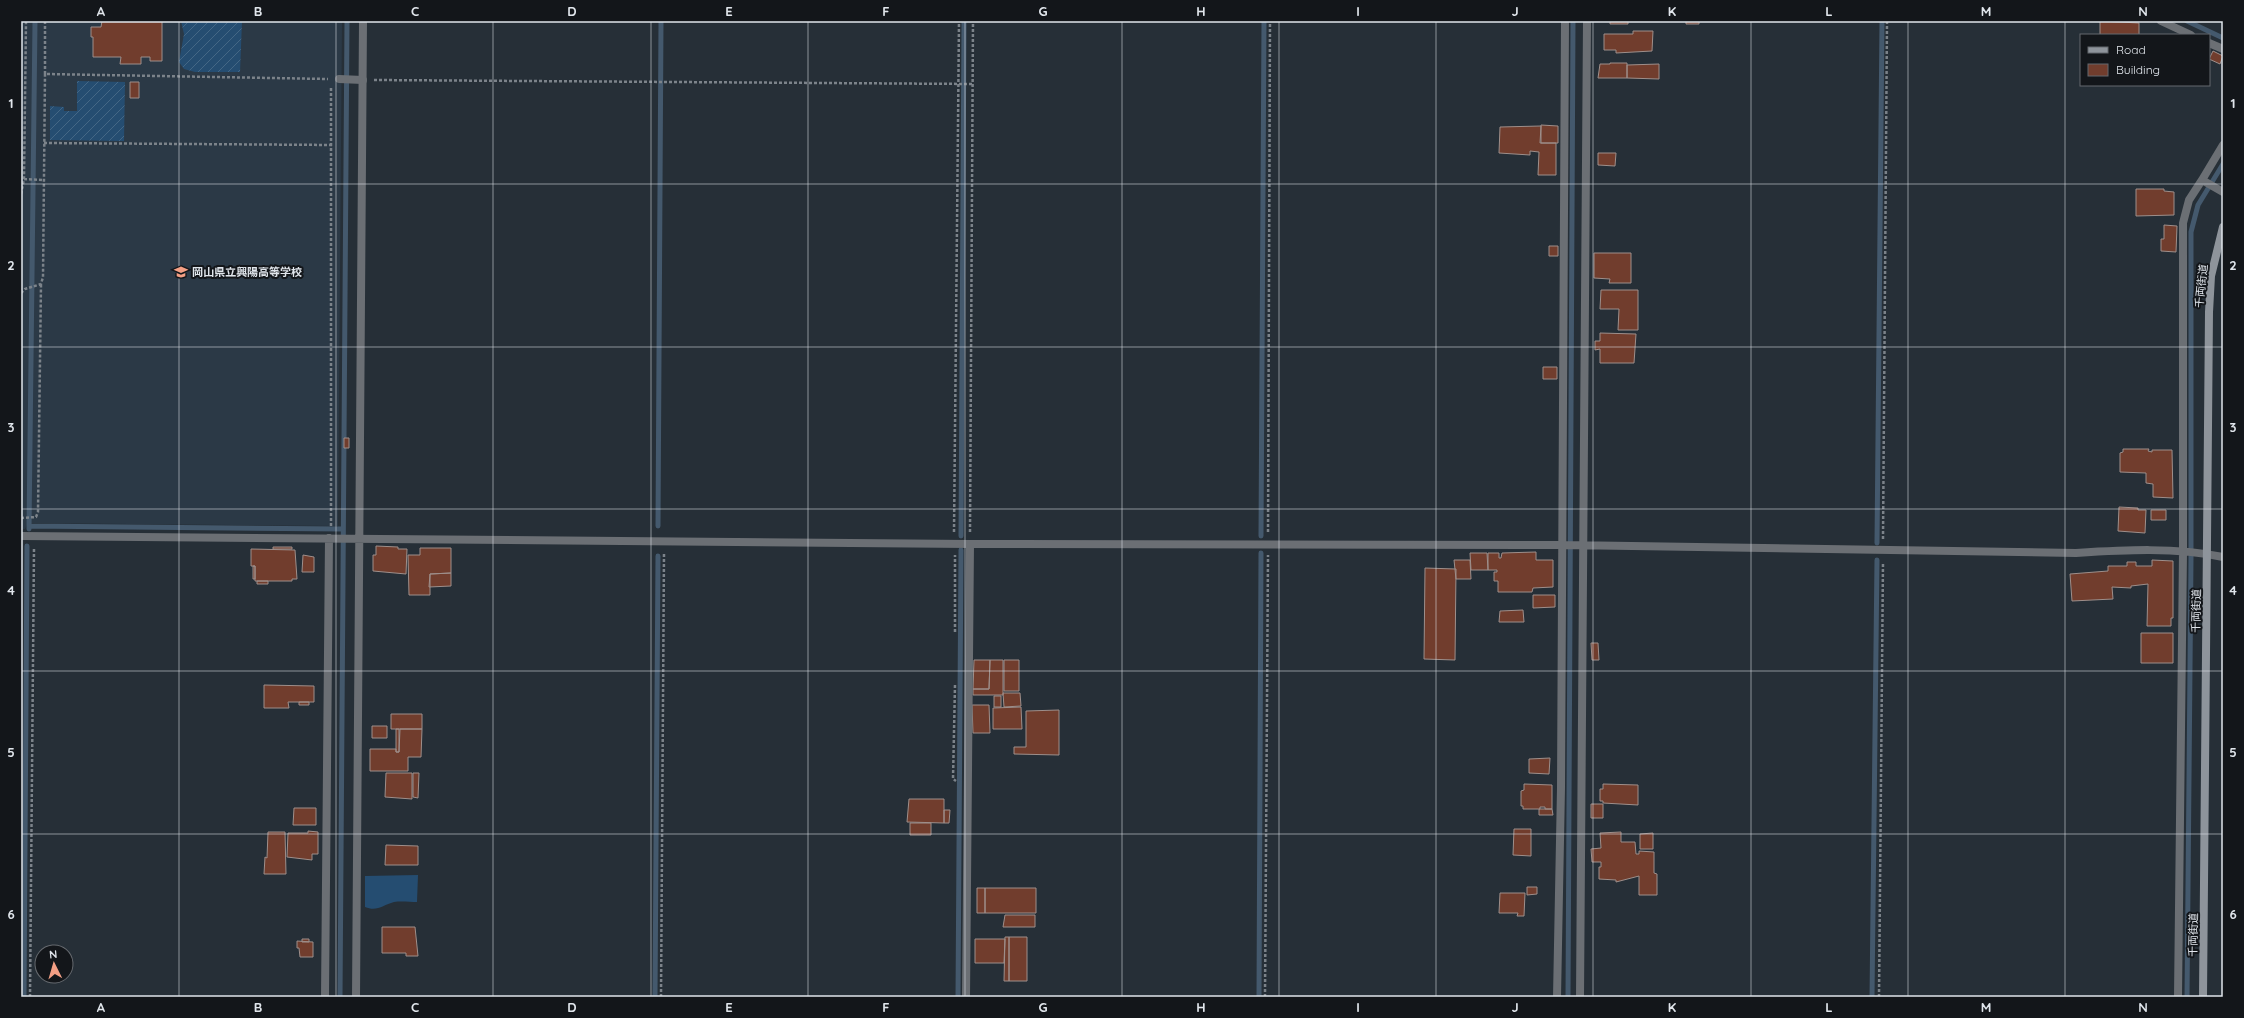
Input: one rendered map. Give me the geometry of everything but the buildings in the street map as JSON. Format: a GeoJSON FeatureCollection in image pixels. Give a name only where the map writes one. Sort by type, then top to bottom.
{"type":"FeatureCollection","features":[{"type":"Feature","properties":{"kind":"street"},"geometry":{"type":"LineString","coordinates":[[356,997],[363,21]]}},
{"type":"Feature","properties":{"kind":"street"},"geometry":{"type":"LineString","coordinates":[[1558,997],[1568,545],[1565,21]]}},
{"type":"Feature","properties":{"kind":"street"},"geometry":{"type":"LineString","coordinates":[[1580,997],[1587,21]]}},
{"type":"Feature","properties":{"kind":"street"},"geometry":{"type":"LineString","coordinates":[[2161,21],[2189,34]]}},
{"type":"Feature","properties":{"kind":"street"},"geometry":{"type":"LineString","coordinates":[[2210,44],[2223,50]]}},
{"type":"Feature","properties":{"kind":"street"},"geometry":{"type":"LineString","coordinates":[[339,79],[363,80]]}},
{"type":"Feature","properties":{"kind":"street"},"geometry":{"type":"LineString","coordinates":[[2178,997],[2183,552],[2183,223],[2189,200],[2203,181],[2223,145]]}},
{"type":"Feature","properties":{"kind":"street"},"geometry":{"type":"LineString","coordinates":[[2203,181],[2220,190]]}},
{"type":"Feature","properties":{"kind":"street","name":"千両街道"},"geometry":{"type":"LineString","coordinates":[[2203,997],[2209,304],[2213,264],[2223,227]]}},
{"type":"Feature","properties":{"kind":"street"},"geometry":{"type":"LineString","coordinates":[[21,536],[970,544],[1568,545],[2076,553],[2122,550],[2197,552],[2223,557]]}},
{"type":"Feature","properties":{"kind":"street"},"geometry":{"type":"LineString","coordinates":[[325,997],[332,538]]}},
{"type":"Feature","properties":{"kind":"street"},"geometry":{"type":"LineString","coordinates":[[966,997],[970,544]]}},
{"type":"Feature","properties":{"kind":"path"},"geometry":{"type":"LineString","coordinates":[[21,194],[24,179],[26,21]]}},
{"type":"Feature","properties":{"kind":"path"},"geometry":{"type":"LineString","coordinates":[[21,518],[36,517],[38,512],[44,180],[45,21]]}},
{"type":"Feature","properties":{"kind":"path"},"geometry":{"type":"LineString","coordinates":[[955,640],[959,21]]}},
{"type":"Feature","properties":{"kind":"path"},"geometry":{"type":"LineString","coordinates":[[970,544],[971,84],[973,21]]}},
{"type":"Feature","properties":{"kind":"path"},"geometry":{"type":"LineString","coordinates":[[1265,997],[1270,21]]}},
{"type":"Feature","properties":{"kind":"path"},"geometry":{"type":"LineString","coordinates":[[1879,997],[1887,21]]}},
{"type":"Feature","properties":{"kind":"path"},"geometry":{"type":"LineString","coordinates":[[45,74],[339,79]]}},
{"type":"Feature","properties":{"kind":"path"},"geometry":{"type":"LineString","coordinates":[[324,79],[331,86],[332,95],[331,524]]}},
{"type":"Feature","properties":{"kind":"path"},"geometry":{"type":"LineString","coordinates":[[363,80],[971,84]]}},
{"type":"Feature","properties":{"kind":"path"},"geometry":{"type":"LineString","coordinates":[[44,143],[332,145]]}},
{"type":"Feature","properties":{"kind":"path"},"geometry":{"type":"LineString","coordinates":[[24,179],[44,180]]}},
{"type":"Feature","properties":{"kind":"path"},"geometry":{"type":"LineString","coordinates":[[21,293],[29,288],[36,287],[41,284]]}},
{"type":"Feature","properties":{"kind":"path"},"geometry":{"type":"LineString","coordinates":[[30,997],[35,536]]}},
{"type":"Feature","properties":{"kind":"path"},"geometry":{"type":"LineString","coordinates":[[662,997],[664,541]]}},
{"type":"Feature","properties":{"kind":"path"},"geometry":{"type":"LineString","coordinates":[[953,779],[955,678]]}},
{"type":"Feature","properties":{"kind":"shaded area","name":"岡山県立興陽高等学校"},"geometry":{"type":"Polygon","coordinates":[[[21,21],[342,21],[338,526],[28,523],[25,529],[21,529],[21,21]]]}},
{"type":"Feature","properties":{"kind":"shaded area"},"geometry":{"type":"Polygon","coordinates":[[[181,21],[242,21],[240,72],[195,72],[184,69],[179,62],[184,34],[181,21]]]}},
{"type":"Feature","properties":{"kind":"shaded area"},"geometry":{"type":"Polygon","coordinates":[[[77,81],[125,82],[124,141],[50,140],[50,106],[64,107],[64,111],[77,111],[77,81]]]}},
{"type":"Feature","properties":{"kind":"shaded area"},"geometry":{"type":"Polygon","coordinates":[[[418,875],[417,902],[394,902],[380,908],[373,909],[365,907],[365,876],[418,875]]]}},
{"type":"Feature","properties":{"kind":"waterway"},"geometry":{"type":"LineString","coordinates":[[29,529],[35,21]]}},
{"type":"Feature","properties":{"kind":"waterway"},"geometry":{"type":"LineString","coordinates":[[340,997],[347,21]]}},
{"type":"Feature","properties":{"kind":"waterway"},"geometry":{"type":"LineString","coordinates":[[658,526],[661,21]]}},
{"type":"Feature","properties":{"kind":"waterway"},"geometry":{"type":"LineString","coordinates":[[961,536],[964,21]]}},
{"type":"Feature","properties":{"kind":"waterway"},"geometry":{"type":"LineString","coordinates":[[1261,536],[1264,21]]}},
{"type":"Feature","properties":{"kind":"waterway"},"geometry":{"type":"LineString","coordinates":[[1568,997],[1573,21]]}},
{"type":"Feature","properties":{"kind":"waterway"},"geometry":{"type":"LineString","coordinates":[[1877,543],[1882,21]]}},
{"type":"Feature","properties":{"kind":"waterway"},"geometry":{"type":"LineString","coordinates":[[2187,21],[2223,38]]}},
{"type":"Feature","properties":{"kind":"waterway"},"geometry":{"type":"LineString","coordinates":[[2187,997],[2191,558],[2191,232],[2198,205],[2223,164]]}},
{"type":"Feature","properties":{"kind":"waterway"},"geometry":{"type":"LineString","coordinates":[[29,526],[343,529]]}},
{"type":"Feature","properties":{"kind":"waterway"},"geometry":{"type":"LineString","coordinates":[[24,997],[27,546]]}},
{"type":"Feature","properties":{"kind":"waterway"},"geometry":{"type":"LineString","coordinates":[[958,997],[961,550]]}},
{"type":"Feature","properties":{"kind":"waterway"},"geometry":{"type":"LineString","coordinates":[[1259,997],[1261,553]]}},
{"type":"Feature","properties":{"kind":"waterway"},"geometry":{"type":"LineString","coordinates":[[655,997],[658,556]]}},
{"type":"Feature","properties":{"kind":"waterway"},"geometry":{"type":"LineString","coordinates":[[1872,997],[1877,560]]}},
{"type":"Feature","properties":{"kind":"place","name":"岡山県立興陽高等学校"},"geometry":{"type":"Point","coordinates":[181,272]}}]}
